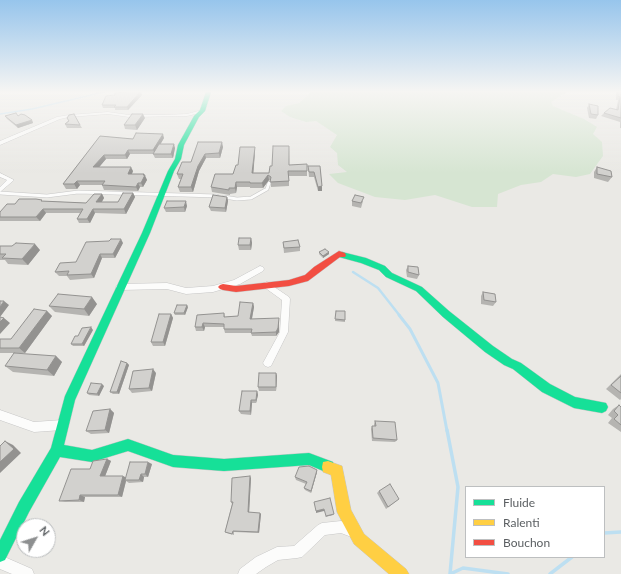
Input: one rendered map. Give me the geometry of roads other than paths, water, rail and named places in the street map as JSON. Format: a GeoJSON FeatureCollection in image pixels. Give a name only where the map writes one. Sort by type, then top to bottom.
{"type":"FeatureCollection","features":[{"type":"Feature","properties":{"kind":"street"},"geometry":{"type":"LineString","coordinates":[[0,143],[57,119]]}},
{"type":"Feature","properties":{"kind":"street"},"geometry":{"type":"LineString","coordinates":[[0,555],[57,450],[69,400],[171,171],[178,159],[181,145],[195,119]]}},
{"type":"Feature","properties":{"kind":"street"},"geometry":{"type":"LineString","coordinates":[[0,175],[11,180],[0,192]]}},
{"type":"Feature","properties":{"kind":"street"},"geometry":{"type":"LineString","coordinates":[[223,287],[236,289],[289,283],[308,278],[317,269],[339,254],[364,260],[382,268],[390,275],[419,289],[446,314],[489,349],[508,362],[517,366],[546,388],[574,402],[602,407]]}},
{"type":"Feature","properties":{"kind":"street"},"geometry":{"type":"LineString","coordinates":[[120,287],[167,286],[186,291],[213,289],[237,282],[260,269]]}},
{"type":"Feature","properties":{"kind":"street"},"geometry":{"type":"LineString","coordinates":[[267,285],[286,299],[284,332],[268,363]]}},
{"type":"Feature","properties":{"kind":"street"},"geometry":{"type":"LineString","coordinates":[[0,414],[34,427],[62,425]]}},
{"type":"Feature","properties":{"kind":"street"},"geometry":{"type":"LineString","coordinates":[[57,450],[92,456],[128,445],[173,461],[224,466],[309,459],[337,471],[344,512],[359,539],[401,574]]}},
{"type":"Feature","properties":{"kind":"street"},"geometry":{"type":"LineString","coordinates":[[245,574],[261,562],[277,554],[297,552],[322,529],[342,527],[355,532]]}},
{"type":"Feature","properties":{"kind":"street"},"geometry":{"type":"LineString","coordinates":[[0,562],[27,574]]}},
{"type":"Feature","properties":{"kind":"lane"},"geometry":{"type":"LineString","coordinates":[[0,192],[48,196],[78,192],[107,194],[206,195],[237,199],[251,198],[267,189],[269,182]]}},
{"type":"Feature","properties":{"kind":"lane"},"geometry":{"type":"LineString","coordinates":[[0,541],[12,532]]}},
{"type":"Feature","properties":{"kind":"waterway"},"geometry":{"type":"LineString","coordinates":[[353,272],[378,288],[400,316]]}},
{"type":"Feature","properties":{"kind":"waterway"},"geometry":{"type":"LineString","coordinates":[[399,315],[410,329],[438,383],[447,431]]}},
{"type":"Feature","properties":{"kind":"waterway"},"geometry":{"type":"LineString","coordinates":[[447,430],[458,487],[450,574],[463,568],[508,574]]}},
{"type":"Feature","properties":{"kind":"waterway"},"geometry":{"type":"LineString","coordinates":[[605,533],[621,532]]}},
{"type":"Feature","properties":{"kind":"waterway"},"geometry":{"type":"LineString","coordinates":[[550,574],[571,558]]}}]}
